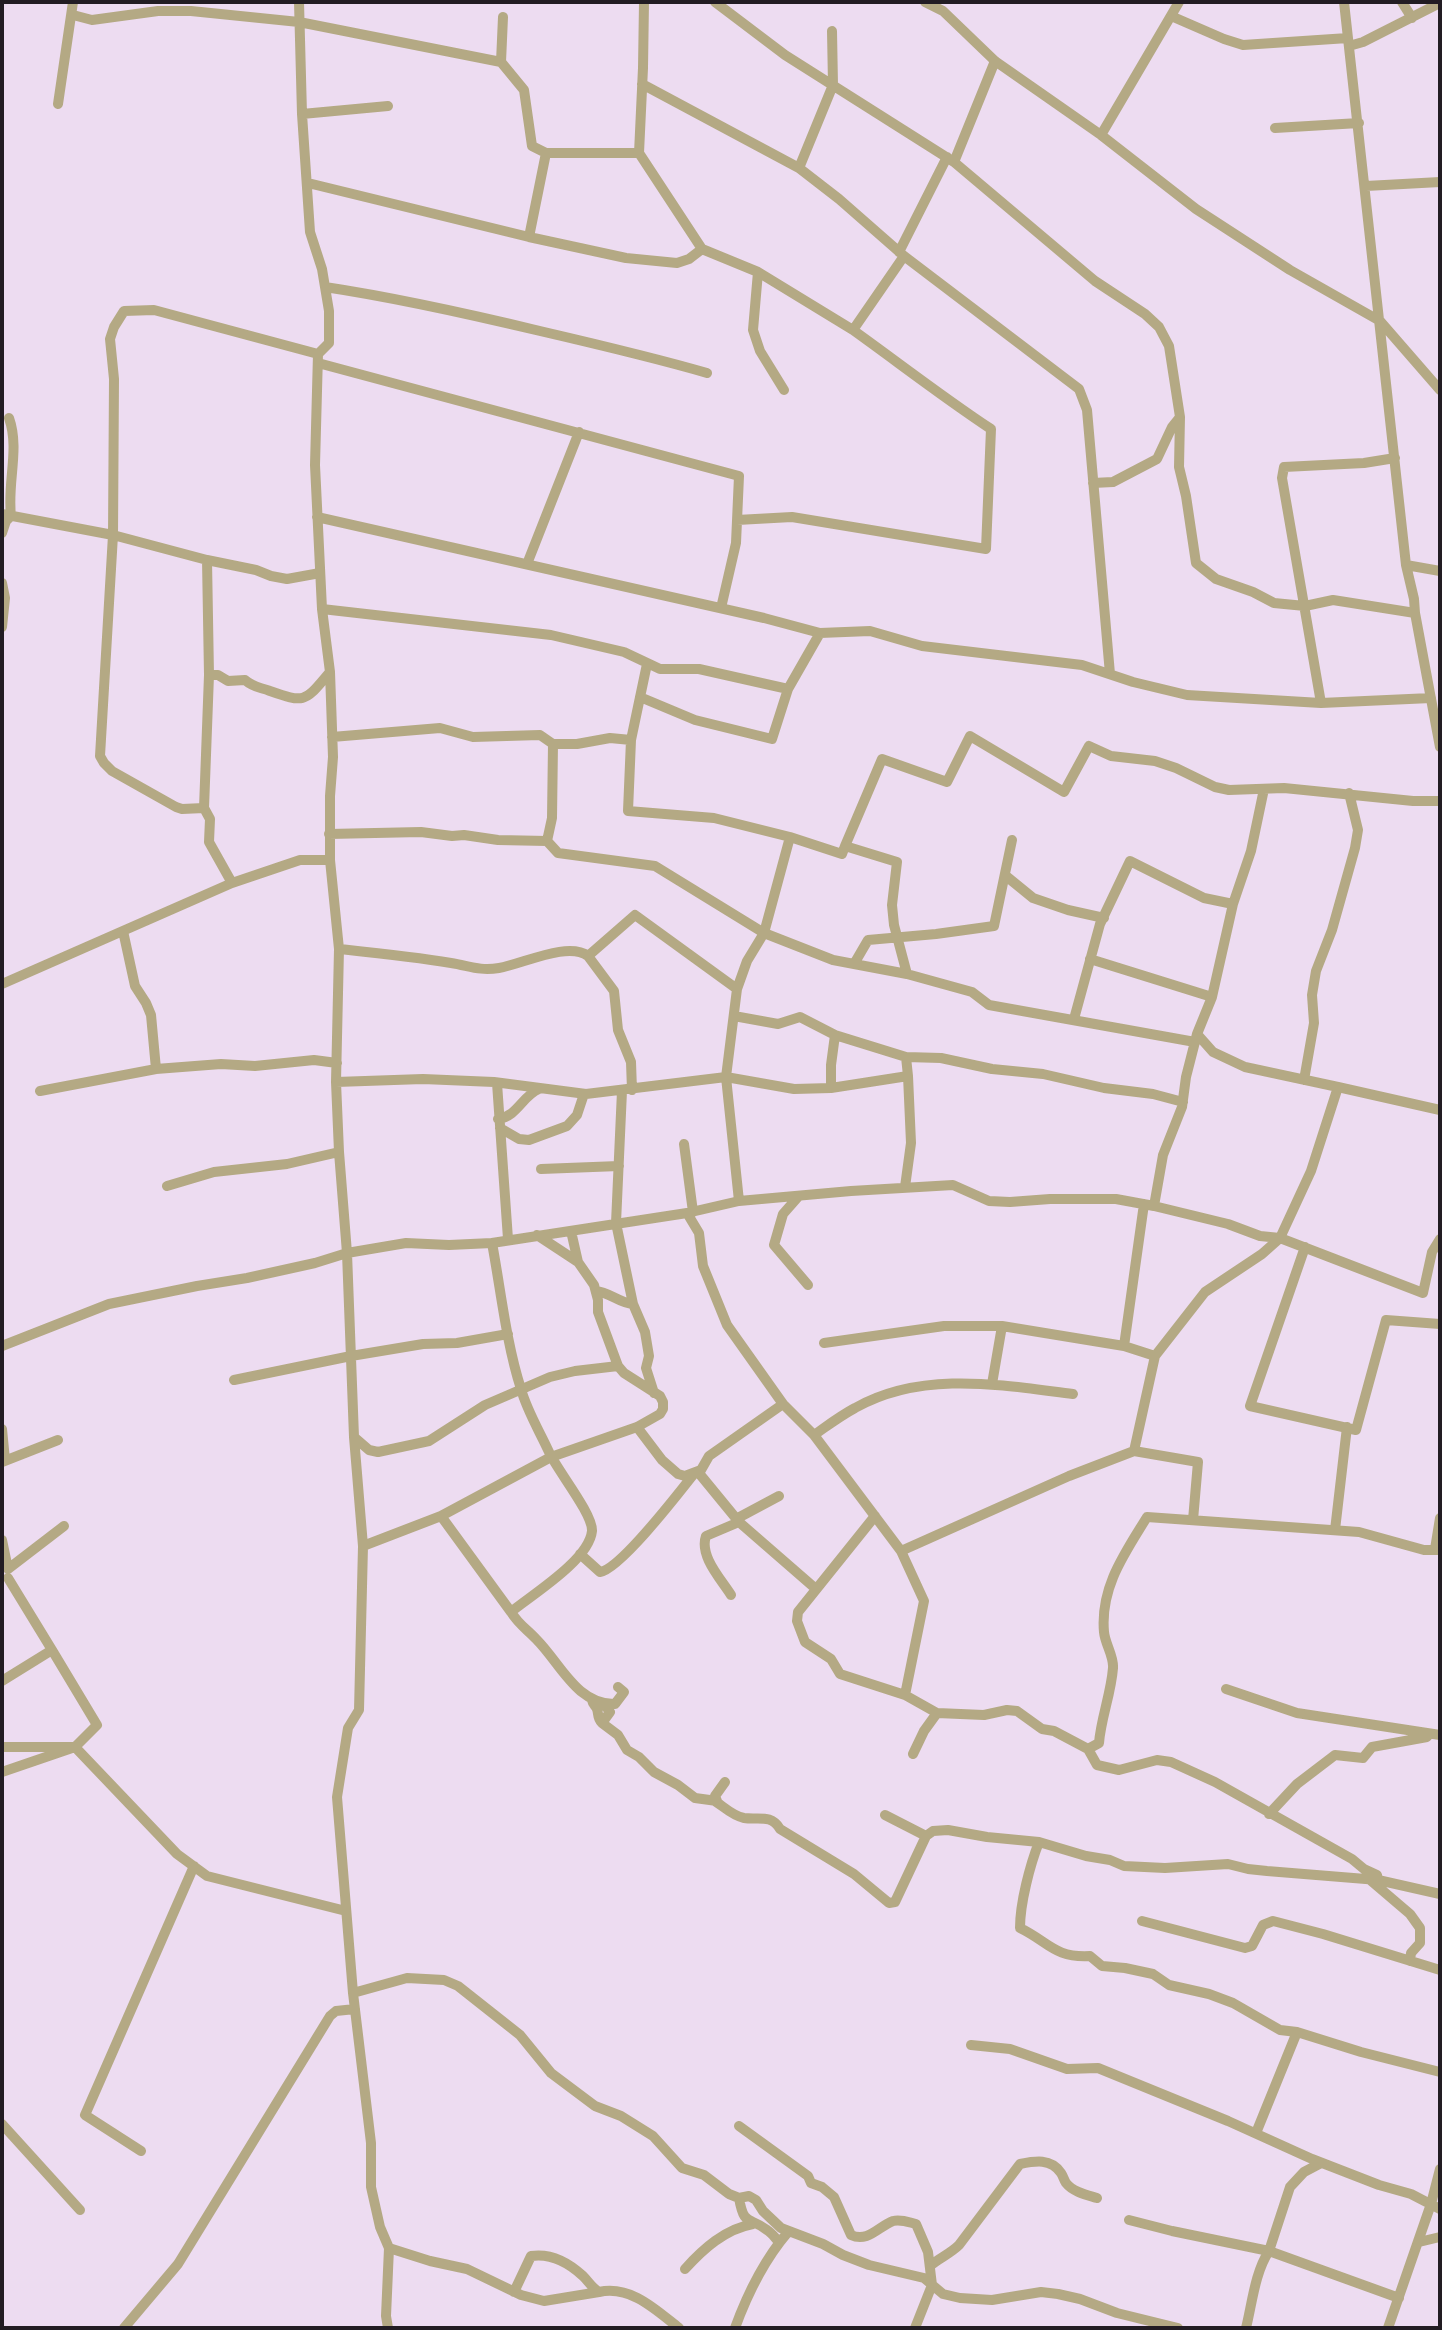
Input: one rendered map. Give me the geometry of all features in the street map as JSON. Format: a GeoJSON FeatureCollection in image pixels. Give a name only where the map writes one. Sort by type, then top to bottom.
{"type":"FeatureCollection","features":[{"type":"Feature","properties":{"kind":"street"},"geometry":{"type":"LineString","coordinates":[[58,104],[73,2]]}},
{"type":"Feature","properties":{"kind":"street"},"geometry":{"type":"LineString","coordinates":[[299,2],[302,114],[310,232],[322,269],[329,311],[329,343],[318,358],[315,465],[322,609],[330,672],[333,757],[329,834],[339,949],[336,1082],[339,1152],[347,1253],[354,1437],[363,1546],[359,1710],[348,1728],[337,1797],[353,1993],[371,2143],[371,2187],[380,2227],[389,2248],[388,2328]]}},
{"type":"Feature","properties":{"kind":"street"},"geometry":{"type":"LineString","coordinates":[[644,2],[639,153],[702,249],[758,272],[853,330],[990,429],[986,549],[792,517],[737,520]]}},
{"type":"Feature","properties":{"kind":"street"},"geometry":{"type":"LineString","coordinates":[[715,2],[785,55],[950,160],[1095,281],[1145,314],[1159,327],[1169,346],[1180,417],[1179,467],[1196,563],[1216,579],[1253,592],[1274,603],[1305,606],[1333,600],[1356,606],[1415,613]]}},
{"type":"Feature","properties":{"kind":"street"},"geometry":{"type":"LineString","coordinates":[[925,2],[946,6],[995,61],[1101,135],[1196,209],[1290,270],[1380,321],[1440,390]]}},
{"type":"Feature","properties":{"kind":"street"},"geometry":{"type":"LineString","coordinates":[[1101,135],[1179,2]]}},
{"type":"Feature","properties":{"kind":"street"},"geometry":{"type":"LineString","coordinates":[[1344,2],[1406,565],[1440,747]]}},
{"type":"Feature","properties":{"kind":"street"},"geometry":{"type":"LineString","coordinates":[[1402,2],[1412,18]]}},
{"type":"Feature","properties":{"kind":"street"},"geometry":{"type":"LineString","coordinates":[[1171,16],[1224,40],[1243,45],[1363,42],[1440,3]]}},
{"type":"Feature","properties":{"kind":"street"},"geometry":{"type":"LineString","coordinates":[[73,15],[92,20],[158,11],[191,11],[299,22],[501,62],[524,90],[532,146],[547,153],[639,153]]}},
{"type":"Feature","properties":{"kind":"street"},"geometry":{"type":"LineString","coordinates":[[501,62],[503,17]]}},
{"type":"Feature","properties":{"kind":"street"},"geometry":{"type":"LineString","coordinates":[[799,167],[833,85],[832,31]]}},
{"type":"Feature","properties":{"kind":"street"},"geometry":{"type":"LineString","coordinates":[[853,330],[902,254],[950,160],[995,61]]}},
{"type":"Feature","properties":{"kind":"street"},"geometry":{"type":"LineString","coordinates":[[642,83],[799,167],[902,254],[1079,389],[1087,410],[1110,674]]}},
{"type":"Feature","properties":{"kind":"street"},"geometry":{"type":"LineString","coordinates":[[302,114],[388,106]]}},
{"type":"Feature","properties":{"kind":"street"},"geometry":{"type":"LineString","coordinates":[[1275,128],[1359,123]]}},
{"type":"Feature","properties":{"kind":"street"},"geometry":{"type":"LineString","coordinates":[[529,237],[547,153]]}},
{"type":"Feature","properties":{"kind":"street"},"geometry":{"type":"LineString","coordinates":[[1366,186],[1440,182]]}},
{"type":"Feature","properties":{"kind":"street"},"geometry":{"type":"LineString","coordinates":[[308,183],[626,258],[677,262],[689,259],[702,249]]}},
{"type":"Feature","properties":{"kind":"street"},"geometry":{"type":"LineString","coordinates":[[758,272],[753,330],[760,351],[784,390]]}},
{"type":"Feature","properties":{"kind":"street"},"geometry":{"type":"LineString","coordinates":[[325,287],[418,303],[641,354],[707,373]]}},
{"type":"Feature","properties":{"kind":"street"},"geometry":{"type":"LineString","coordinates":[[204,808],[176,807],[112,771],[100,756],[113,535],[114,379],[110,339],[124,311],[154,310],[739,476],[736,544],[721,608]]}},
{"type":"Feature","properties":{"kind":"street"},"geometry":{"type":"LineString","coordinates":[[1093,483],[1113,482],[1157,459],[1172,427],[1180,417]]}},
{"type":"Feature","properties":{"kind":"street"},"geometry":{"type":"LineString","coordinates":[[2,533],[6,521],[15,444],[9,418]]}},
{"type":"Feature","properties":{"kind":"street"},"geometry":{"type":"LineString","coordinates":[[527,564],[579,432]]}},
{"type":"Feature","properties":{"kind":"street"},"geometry":{"type":"LineString","coordinates":[[1321,703],[1282,478],[1284,467],[1364,463],[1395,458]]}},
{"type":"Feature","properties":{"kind":"street"},"geometry":{"type":"LineString","coordinates":[[6,515],[113,535],[287,579],[320,573]]}},
{"type":"Feature","properties":{"kind":"street"},"geometry":{"type":"LineString","coordinates":[[317,517],[721,608],[820,633],[870,631],[922,646],[1082,665],[1133,682],[1187,695],[1321,703],[1431,698]]}},
{"type":"Feature","properties":{"kind":"street"},"geometry":{"type":"LineString","coordinates":[[207,560],[209,675],[204,808],[209,819],[209,842],[232,883]]}},
{"type":"Feature","properties":{"kind":"street"},"geometry":{"type":"LineString","coordinates":[[1406,565],[1440,571]]}},
{"type":"Feature","properties":{"kind":"street"},"geometry":{"type":"LineString","coordinates":[[2,583],[5,598],[2,627]]}},
{"type":"Feature","properties":{"kind":"street"},"geometry":{"type":"LineString","coordinates":[[322,609],[551,635],[624,652],[647,664],[669,670],[699,669],[788,689]]}},
{"type":"Feature","properties":{"kind":"street"},"geometry":{"type":"LineString","coordinates":[[640,697],[695,720],[772,739],[788,689],[820,633]]}},
{"type":"Feature","properties":{"kind":"street"},"geometry":{"type":"LineString","coordinates":[[647,664],[631,740],[628,811],[714,818],[790,837],[842,854],[882,759],[947,782],[970,736],[1064,792],[1089,746],[1111,756],[1155,761],[1215,787],[1229,790],[1284,788],[1413,801],[1440,801]]}},
{"type":"Feature","properties":{"kind":"street"},"geometry":{"type":"LineString","coordinates":[[209,675],[218,675],[228,681],[245,680],[253,687],[264,688],[293,699],[303,699],[310,696],[330,672]]}},
{"type":"Feature","properties":{"kind":"street"},"geometry":{"type":"LineString","coordinates":[[332,737],[440,728],[473,737],[540,735],[553,744],[577,744],[610,738],[631,740]]}},
{"type":"Feature","properties":{"kind":"street"},"geometry":{"type":"LineString","coordinates":[[547,841],[552,818],[553,744]]}},
{"type":"Feature","properties":{"kind":"street"},"geometry":{"type":"LineString","coordinates":[[1124,1346],[1149,1205],[1163,1155],[1183,1102],[1196,1038],[1212,997],[1233,904],[1251,851],[1264,789]]}},
{"type":"Feature","properties":{"kind":"street"},"geometry":{"type":"LineString","coordinates":[[1304,1080],[1314,1023],[1312,995],[1316,971],[1332,930],[1358,830],[1349,793]]}},
{"type":"Feature","properties":{"kind":"street"},"geometry":{"type":"LineString","coordinates":[[329,834],[421,832],[498,840],[547,841],[558,853],[655,866],[764,933],[833,960],[907,974],[972,992],[989,1004],[1196,1038],[1226,1060],[1245,1067],[1440,1110]]}},
{"type":"Feature","properties":{"kind":"street"},"geometry":{"type":"LineString","coordinates":[[739,1201],[726,1077],[737,989],[747,961],[764,933],[790,837]]}},
{"type":"Feature","properties":{"kind":"street"},"geometry":{"type":"LineString","coordinates":[[854,964],[869,940],[994,926],[1012,840]]}},
{"type":"Feature","properties":{"kind":"street"},"geometry":{"type":"LineString","coordinates":[[845,846],[897,862],[892,905],[897,938],[907,974]]}},
{"type":"Feature","properties":{"kind":"street"},"geometry":{"type":"LineString","coordinates":[[2,984],[274,867],[300,860],[330,860]]}},
{"type":"Feature","properties":{"kind":"street"},"geometry":{"type":"LineString","coordinates":[[1074,1019],[1100,924],[1130,861],[1204,898],[1233,904]]}},
{"type":"Feature","properties":{"kind":"street"},"geometry":{"type":"LineString","coordinates":[[1006,876],[1033,898],[1104,918]]}},
{"type":"Feature","properties":{"kind":"street"},"geometry":{"type":"LineString","coordinates":[[588,956],[635,915],[737,989]]}},
{"type":"Feature","properties":{"kind":"street"},"geometry":{"type":"LineString","coordinates":[[122,931],[135,986],[150,1015],[156,1069]]}},
{"type":"Feature","properties":{"kind":"street"},"geometry":{"type":"LineString","coordinates":[[339,949],[452,963],[474,969],[499,968],[552,953],[583,952],[614,991],[618,1030],[631,1062],[616,1223],[634,1304],[645,1332],[649,1356],[646,1367],[654,1393]]}},
{"type":"Feature","properties":{"kind":"street"},"geometry":{"type":"LineString","coordinates":[[1090,959],[1212,997]]}},
{"type":"Feature","properties":{"kind":"street"},"geometry":{"type":"LineString","coordinates":[[734,1016],[778,1024],[800,1017],[835,1035],[906,1057],[962,1061],[992,1069],[1043,1074],[1183,1102]]}},
{"type":"Feature","properties":{"kind":"street"},"geometry":{"type":"LineString","coordinates":[[831,1088],[835,1035]]}},
{"type":"Feature","properties":{"kind":"street"},"geometry":{"type":"LineString","coordinates":[[905,1187],[911,1143],[906,1057]]}},
{"type":"Feature","properties":{"kind":"street"},"geometry":{"type":"LineString","coordinates":[[40,1091],[156,1069],[221,1064],[255,1066],[314,1060],[337,1063]]}},
{"type":"Feature","properties":{"kind":"street"},"geometry":{"type":"LineString","coordinates":[[336,1082],[423,1079],[497,1083],[584,1094],[726,1077],[794,1090],[831,1088],[908,1076]]}},
{"type":"Feature","properties":{"kind":"street"},"geometry":{"type":"LineString","coordinates":[[497,1083],[508,1239]]}},
{"type":"Feature","properties":{"kind":"street"},"geometry":{"type":"LineString","coordinates":[[1134,1451],[1155,1356],[1205,1293],[1262,1254],[1280,1238],[1311,1171],[1338,1087]]}},
{"type":"Feature","properties":{"kind":"street"},"geometry":{"type":"LineString","coordinates":[[499,1123],[520,1107],[529,1093],[539,1089]]}},
{"type":"Feature","properties":{"kind":"street"},"geometry":{"type":"LineString","coordinates":[[499,1123],[519,1139],[529,1140],[567,1126],[577,1115],[584,1094]]}},
{"type":"Feature","properties":{"kind":"street"},"geometry":{"type":"LineString","coordinates":[[684,1144],[690,1212],[699,1233],[703,1266],[727,1325],[783,1404],[814,1435],[901,1551],[924,1601],[905,1695]]}},
{"type":"Feature","properties":{"kind":"street"},"geometry":{"type":"LineString","coordinates":[[167,1186],[214,1172],[287,1164],[339,1152]]}},
{"type":"Feature","properties":{"kind":"street"},"geometry":{"type":"LineString","coordinates":[[541,1169],[620,1166]]}},
{"type":"Feature","properties":{"kind":"street"},"geometry":{"type":"LineString","coordinates":[[2,1346],[109,1304],[247,1278],[347,1253],[406,1243],[492,1243],[690,1212],[739,1201],[905,1187],[953,1185],[989,1201],[1116,1199],[1149,1205],[1228,1224],[1260,1236],[1280,1238],[1423,1293],[1432,1252],[1440,1239]]}},
{"type":"Feature","properties":{"kind":"street"},"geometry":{"type":"LineString","coordinates":[[799,1197],[783,1214],[774,1245],[808,1285]]}},
{"type":"Feature","properties":{"kind":"street"},"geometry":{"type":"LineString","coordinates":[[571,1230],[578,1262]]}},
{"type":"Feature","properties":{"kind":"street"},"geometry":{"type":"LineString","coordinates":[[363,1546],[441,1516],[551,1457],[637,1427],[660,1414],[663,1409],[663,1402],[654,1393],[620,1369],[598,1312],[594,1285],[578,1262],[537,1235]]}},
{"type":"Feature","properties":{"kind":"street"},"geometry":{"type":"LineString","coordinates":[[492,1243],[508,1335],[521,1390],[551,1457],[592,1525],[592,1533],[580,1554],[568,1567],[511,1612]]}},
{"type":"Feature","properties":{"kind":"street"},"geometry":{"type":"LineString","coordinates":[[1305,1247],[1250,1406],[1356,1430],[1386,1320],[1440,1324]]}},
{"type":"Feature","properties":{"kind":"street"},"geometry":{"type":"LineString","coordinates":[[596,1291],[621,1302],[634,1304]]}},
{"type":"Feature","properties":{"kind":"street"},"geometry":{"type":"LineString","coordinates":[[824,1343],[944,1326],[1002,1326],[1124,1346],[1155,1356]]}},
{"type":"Feature","properties":{"kind":"street"},"geometry":{"type":"LineString","coordinates":[[992,1384],[1002,1326]]}},
{"type":"Feature","properties":{"kind":"street"},"geometry":{"type":"LineString","coordinates":[[234,1380],[423,1344],[457,1343],[508,1335]]}},
{"type":"Feature","properties":{"kind":"street"},"geometry":{"type":"LineString","coordinates":[[354,1437],[369,1450],[378,1452],[429,1441],[485,1405],[550,1377],[575,1371],[646,1367]]}},
{"type":"Feature","properties":{"kind":"street"},"geometry":{"type":"LineString","coordinates":[[814,1435],[855,1407],[914,1387],[953,1383],[992,1384],[1073,1394]]}},
{"type":"Feature","properties":{"kind":"street"},"geometry":{"type":"LineString","coordinates":[[580,1554],[600,1572],[610,1568],[652,1525],[709,1456],[783,1404]]}},
{"type":"Feature","properties":{"kind":"street"},"geometry":{"type":"LineString","coordinates":[[637,1427],[662,1460],[678,1474],[685,1476],[695,1473]]}},
{"type":"Feature","properties":{"kind":"street"},"geometry":{"type":"LineString","coordinates":[[1335,1530],[1347,1427]]}},
{"type":"Feature","properties":{"kind":"street"},"geometry":{"type":"LineString","coordinates":[[2,1429],[4,1461],[58,1440]]}},
{"type":"Feature","properties":{"kind":"street"},"geometry":{"type":"LineString","coordinates":[[901,1551],[1069,1476],[1134,1451],[1198,1462],[1193,1520]]}},
{"type":"Feature","properties":{"kind":"street"},"geometry":{"type":"LineString","coordinates":[[695,1473],[738,1520],[816,1589]]}},
{"type":"Feature","properties":{"kind":"street"},"geometry":{"type":"LineString","coordinates":[[731,1595],[707,1556],[704,1543],[706,1536],[779,1496]]}},
{"type":"Feature","properties":{"kind":"street"},"geometry":{"type":"LineString","coordinates":[[441,1516],[524,1630],[536,1639],[566,1677],[598,1701],[615,1704],[624,1692],[618,1687]]}},
{"type":"Feature","properties":{"kind":"street"},"geometry":{"type":"LineString","coordinates":[[875,1516],[798,1612],[797,1621],[805,1642],[831,1659],[840,1674],[905,1695],[937,1713],[984,1715],[1007,1710],[1017,1711],[1042,1729],[1054,1731],[1088,1749],[1097,1765],[1119,1770],[1157,1760],[1171,1762],[1215,1782],[1352,1859],[1377,1875],[1374,1879]]}},
{"type":"Feature","properties":{"kind":"street"},"geometry":{"type":"LineString","coordinates":[[1088,1749],[1099,1743],[1111,1691],[1113,1664],[1104,1630],[1108,1588],[1115,1568],[1147,1517],[1359,1532],[1424,1550],[1438,1550],[1440,1518]]}},
{"type":"Feature","properties":{"kind":"street"},"geometry":{"type":"LineString","coordinates":[[6,1575],[64,1526]]}},
{"type":"Feature","properties":{"kind":"street"},"geometry":{"type":"LineString","coordinates":[[2,1540],[6,1575],[97,1725],[75,1747],[2,1772]]}},
{"type":"Feature","properties":{"kind":"street"},"geometry":{"type":"LineString","coordinates":[[2,1681],[52,1650]]}},
{"type":"Feature","properties":{"kind":"street"},"geometry":{"type":"LineString","coordinates":[[1226,1689],[1297,1713],[1438,1735]]}},
{"type":"Feature","properties":{"kind":"street"},"geometry":{"type":"LineString","coordinates":[[598,1701],[592,1704],[597,1709],[597,1718],[618,1735],[627,1750],[639,1757],[654,1772],[695,1798],[715,1801],[743,1818],[768,1818],[780,1829],[854,1874],[889,1903],[895,1902],[899,1897],[926,1836],[933,1831],[948,1830],[1039,1842],[1124,1866],[1165,1868],[1228,1864],[1248,1869],[1374,1879],[1440,1894]]}},
{"type":"Feature","properties":{"kind":"street"},"geometry":{"type":"LineString","coordinates":[[913,1754],[924,1731],[937,1713]]}},
{"type":"Feature","properties":{"kind":"street"},"geometry":{"type":"LineString","coordinates":[[1269,1814],[1297,1784],[1335,1755],[1363,1758],[1372,1747],[1438,1735]]}},
{"type":"Feature","properties":{"kind":"street"},"geometry":{"type":"LineString","coordinates":[[2,1747],[75,1747],[177,1854],[207,1875],[346,1911]]}},
{"type":"Feature","properties":{"kind":"street"},"geometry":{"type":"LineString","coordinates":[[715,1801],[715,1796],[725,1782]]}},
{"type":"Feature","properties":{"kind":"street"},"geometry":{"type":"LineString","coordinates":[[884,1815],[926,1836]]}},
{"type":"Feature","properties":{"kind":"street"},"geometry":{"type":"LineString","coordinates":[[1039,1842],[1032,1860],[1020,1928],[1037,1937],[1046,1947],[1074,1957],[1090,1956],[1102,1966],[1153,1974],[1169,1985],[1209,1994],[1233,2003],[1280,2030],[1297,2032],[1440,2072]]}},
{"type":"Feature","properties":{"kind":"street"},"geometry":{"type":"LineString","coordinates":[[141,2151],[85,2115],[194,1866]]}},
{"type":"Feature","properties":{"kind":"street"},"geometry":{"type":"LineString","coordinates":[[1374,1879],[1410,1914],[1420,1928],[1420,1943],[1410,1954],[1410,1961]]}},
{"type":"Feature","properties":{"kind":"street"},"geometry":{"type":"LineString","coordinates":[[1142,1921],[1245,1948],[1252,1946],[1263,1925],[1273,1921],[1440,1970]]}},
{"type":"Feature","properties":{"kind":"street"},"geometry":{"type":"LineString","coordinates":[[1427,1966],[1440,1960]]}},
{"type":"Feature","properties":{"kind":"street"},"geometry":{"type":"LineString","coordinates":[[353,1993],[407,1978],[444,1980],[458,1986],[520,2035],[551,2073],[595,2105],[621,2116],[653,2137],[682,2168],[704,2175],[729,2194],[739,2198],[749,2196],[756,2200],[772,2221],[788,2232],[869,2265],[924,2278],[943,2294],[978,2300],[1041,2292],[1070,2296],[1116,2313],[1178,2328]]}},
{"type":"Feature","properties":{"kind":"street"},"geometry":{"type":"LineString","coordinates":[[124,2328],[178,2264],[330,2016],[336,2011],[355,2009]]}},
{"type":"Feature","properties":{"kind":"street"},"geometry":{"type":"LineString","coordinates":[[1255,2133],[1297,2032]]}},
{"type":"Feature","properties":{"kind":"street"},"geometry":{"type":"LineString","coordinates":[[971,2045],[1010,2049],[1067,2069],[1098,2067],[1321,2163],[1410,2194],[1436,2207]]}},
{"type":"Feature","properties":{"kind":"street"},"geometry":{"type":"LineString","coordinates":[[2,2124],[80,2210]]}},
{"type":"Feature","properties":{"kind":"street"},"geometry":{"type":"LineString","coordinates":[[739,2126],[808,2176],[811,2183],[830,2192],[851,2235],[865,2236],[892,2221],[916,2224],[923,2235],[932,2285],[915,2328]]}},
{"type":"Feature","properties":{"kind":"street"},"geometry":{"type":"LineString","coordinates":[[930,2266],[959,2245],[1020,2164],[1032,2161],[1049,2163],[1055,2166],[1072,2188],[1097,2198]]}},
{"type":"Feature","properties":{"kind":"street"},"geometry":{"type":"LineString","coordinates":[[1246,2328],[1262,2265],[1290,2187],[1304,2172],[1321,2163]]}},
{"type":"Feature","properties":{"kind":"street"},"geometry":{"type":"LineString","coordinates":[[1388,2328],[1419,2242],[1436,2207],[1440,2169]]}},
{"type":"Feature","properties":{"kind":"street"},"geometry":{"type":"LineString","coordinates":[[739,2198],[744,2216],[753,2224],[766,2229],[779,2242]]}},
{"type":"Feature","properties":{"kind":"street"},"geometry":{"type":"LineString","coordinates":[[1129,2220],[1269,2251],[1399,2298]]}},
{"type":"Feature","properties":{"kind":"street"},"geometry":{"type":"LineString","coordinates":[[685,2269],[701,2252],[732,2230],[753,2224]]}},
{"type":"Feature","properties":{"kind":"street"},"geometry":{"type":"LineString","coordinates":[[735,2328],[748,2295],[779,2242],[788,2232]]}},
{"type":"Feature","properties":{"kind":"street"},"geometry":{"type":"LineString","coordinates":[[1419,2242],[1440,2237]]}},
{"type":"Feature","properties":{"kind":"street"},"geometry":{"type":"LineString","coordinates":[[389,2248],[467,2269],[514,2292],[544,2301],[612,2290],[623,2291],[659,2311],[680,2328]]}},
{"type":"Feature","properties":{"kind":"street"},"geometry":{"type":"LineString","coordinates":[[514,2292],[531,2256],[539,2255],[555,2257],[599,2292]]}}]}
